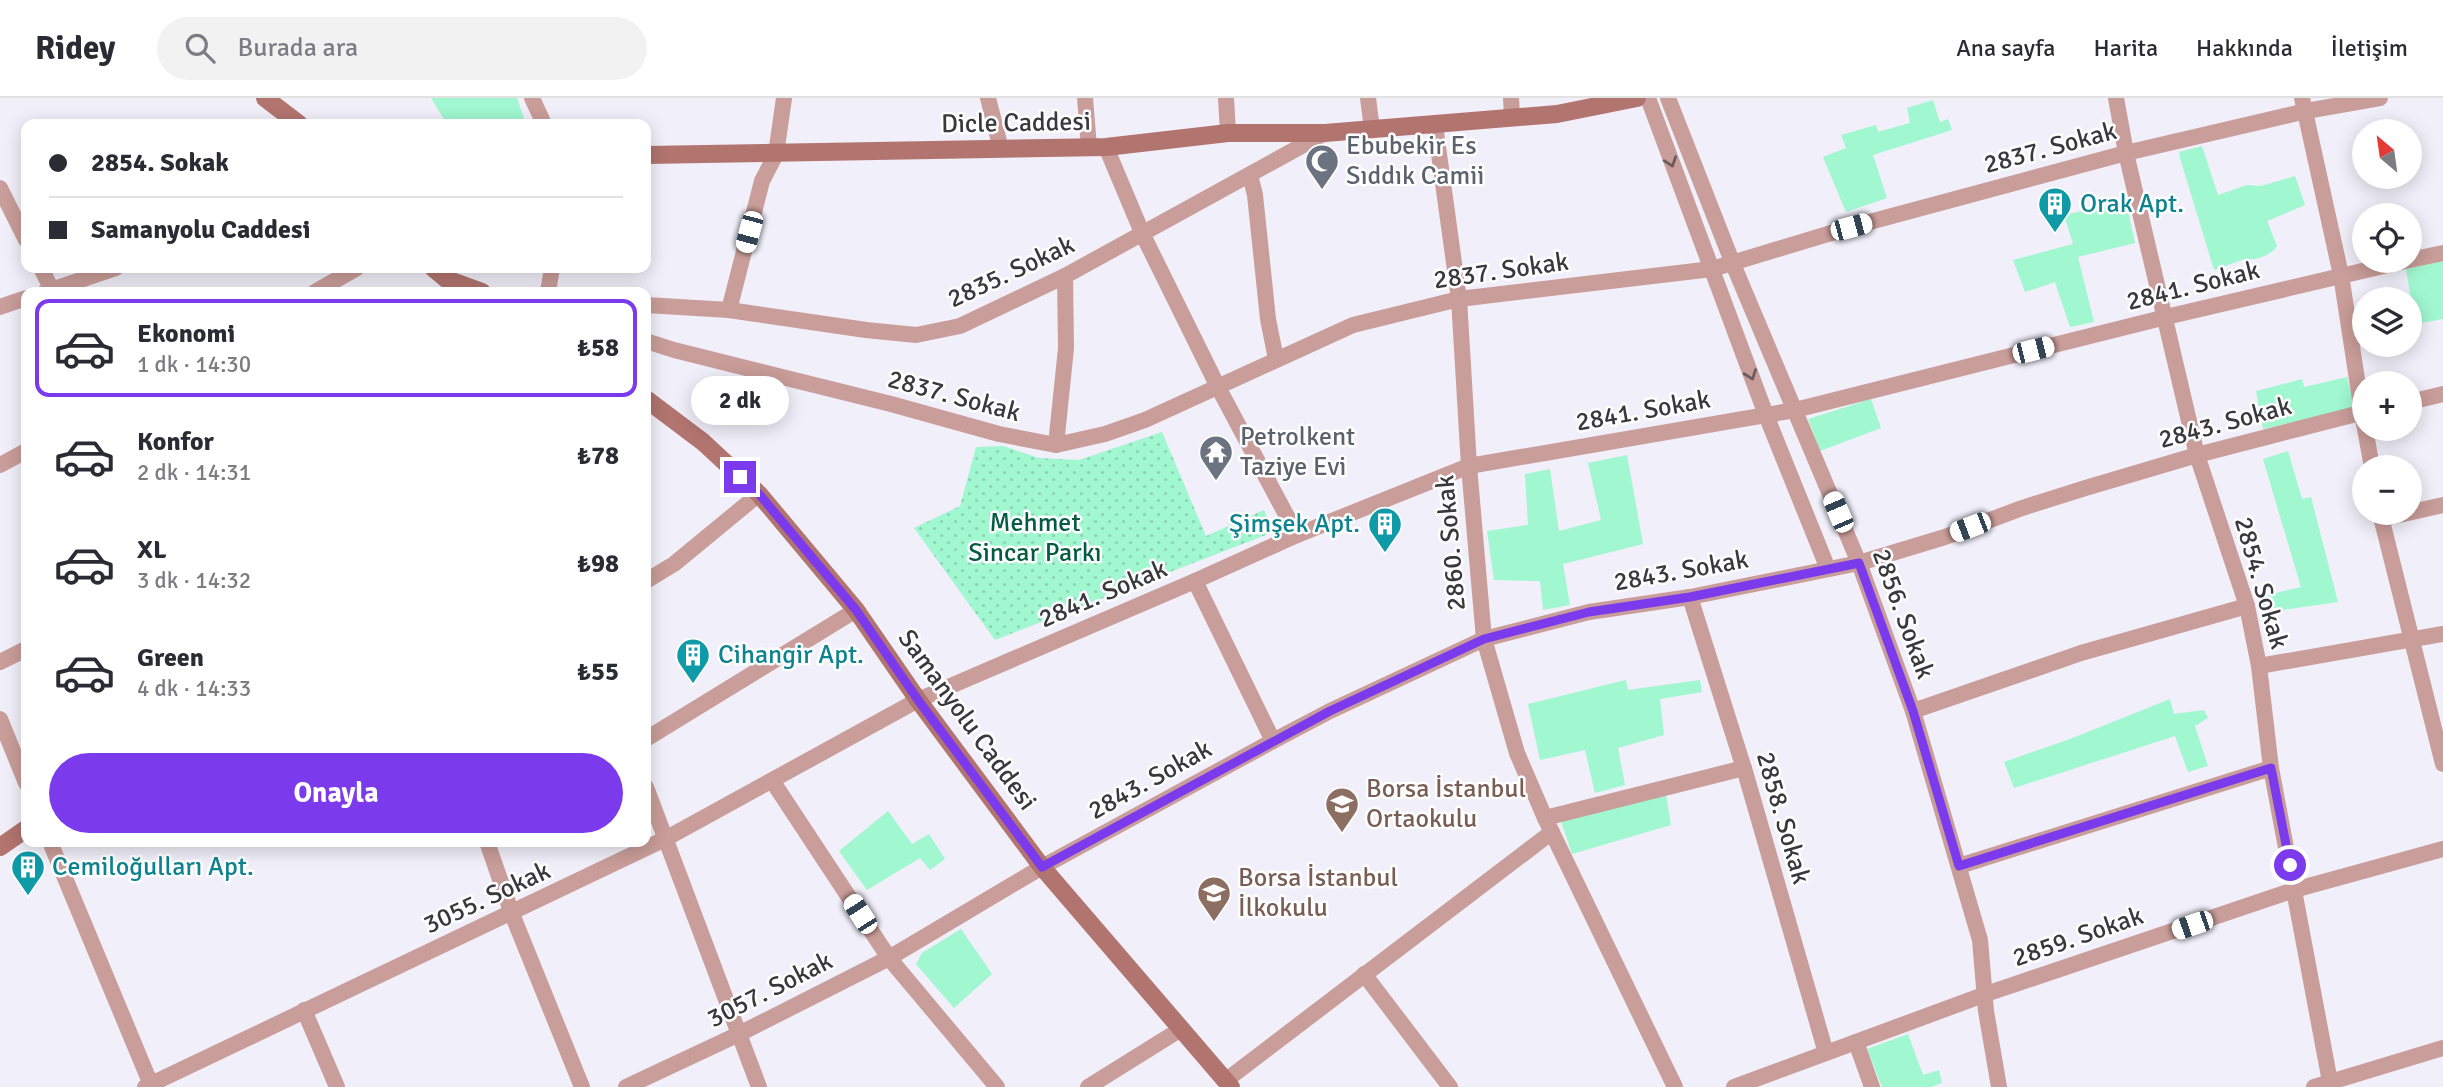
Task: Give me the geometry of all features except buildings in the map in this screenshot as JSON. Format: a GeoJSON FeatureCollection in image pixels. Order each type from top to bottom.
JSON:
{"type":"FeatureCollection","features":[{"type":"Feature","properties":{"kind":"street"},"geometry":{"type":"LineString","coordinates":[[265,98],[292,119]]}},
{"type":"Feature","properties":{"kind":"street"},"geometry":{"type":"LineString","coordinates":[[532,98],[542,119]]}},
{"type":"Feature","properties":{"kind":"street"},"geometry":{"type":"LineString","coordinates":[[729,310],[762,181],[776,154],[784,98]]}},
{"type":"Feature","properties":{"kind":"street"},"geometry":{"type":"LineString","coordinates":[[988,98],[1001,149]]}},
{"type":"Feature","properties":{"kind":"street"},"geometry":{"type":"LineString","coordinates":[[1085,98],[1097,147],[1218,387],[1297,535]]}},
{"type":"Feature","properties":{"kind":"street"},"geometry":{"type":"LineString","coordinates":[[1226,98],[1228,133]]}},
{"type":"Feature","properties":{"kind":"street"},"geometry":{"type":"LineString","coordinates":[[1368,98],[1372,128]]}},
{"type":"Feature","properties":{"kind":"street"},"geometry":{"type":"LineString","coordinates":[[1511,98],[1513,117]]}},
{"type":"Feature","properties":{"kind":"street","name":"Dicle Caddesi"},"geometry":{"type":"LineString","coordinates":[[651,155],[1097,147],[1228,133],[1325,133],[1557,114],[1637,98]]}},
{"type":"Feature","properties":{"kind":"street"},"geometry":{"type":"LineString","coordinates":[[1648,98],[1766,415],[1828,569]]}},
{"type":"Feature","properties":{"kind":"street","name":"2856. Sokak"},"geometry":{"type":"LineString","coordinates":[[1668,98],[1733,264],[1859,563],[1913,711],[1980,940],[1986,1011],[1998,1087]]}},
{"type":"Feature","properties":{"kind":"street","name":"2854. Sokak"},"geometry":{"type":"LineString","coordinates":[[2116,98],[2126,153],[2197,455],[2247,606],[2259,666],[2271,768],[2331,1085]]}},
{"type":"Feature","properties":{"kind":"street","name":"2837. Sokak"},"geometry":{"type":"LineString","coordinates":[[651,343],[1030,442],[1056,445],[1135,424],[1353,325],[1459,299],[1712,269],[1851,227],[2304,105],[2380,98]]}},
{"type":"Feature","properties":{"kind":"street"},"geometry":{"type":"LineString","coordinates":[[2304,105],[2341,275],[2356,371]]}},
{"type":"Feature","properties":{"kind":"street","name":"2860. Sokak"},"geometry":{"type":"LineString","coordinates":[[1435,125],[1459,299],[1469,466],[1484,639],[1517,753],[1675,1087]]}},
{"type":"Feature","properties":{"kind":"street","name":"2835. Sokak"},"geometry":{"type":"LineString","coordinates":[[651,306],[729,310],[916,335],[960,326],[1143,235],[1325,133]]}},
{"type":"Feature","properties":{"kind":"street"},"geometry":{"type":"LineString","coordinates":[[1250,175],[1255,195],[1267,306],[1276,359]]}},
{"type":"Feature","properties":{"kind":"street"},"geometry":{"type":"LineString","coordinates":[[0,188],[21,230]]}},
{"type":"Feature","properties":{"kind":"street","name":"2841. Sokak"},"geometry":{"type":"LineString","coordinates":[[2422,257],[2443,253]]}},
{"type":"Feature","properties":{"kind":"street","name":"2841. Sokak"},"geometry":{"type":"LineString","coordinates":[[918,700],[1297,535],[1469,466],[1795,410],[2352,272]]}},
{"type":"Feature","properties":{"kind":"street"},"geometry":{"type":"LineString","coordinates":[[61,287],[102,273]]}},
{"type":"Feature","properties":{"kind":"street"},"geometry":{"type":"LineString","coordinates":[[324,287],[348,273]]}},
{"type":"Feature","properties":{"kind":"street"},"geometry":{"type":"LineString","coordinates":[[1056,445],[1066,348],[1065,276]]}},
{"type":"Feature","properties":{"kind":"street"},"geometry":{"type":"LineString","coordinates":[[443,280],[466,287]]}},
{"type":"Feature","properties":{"kind":"street"},"geometry":{"type":"LineString","coordinates":[[0,307],[21,300]]}},
{"type":"Feature","properties":{"kind":"street"},"geometry":{"type":"LineString","coordinates":[[2422,399],[2443,394]]}},
{"type":"Feature","properties":{"kind":"street","name":"Samanyolu Caddesi"},"geometry":{"type":"LineString","coordinates":[[651,403],[703,442],[759,494],[856,610],[918,700],[1042,867],[1228,1084]]}},
{"type":"Feature","properties":{"kind":"street","name":"2843. Sokak"},"geometry":{"type":"LineString","coordinates":[[1042,867],[1330,711],[1484,639],[1589,612],[1690,597],[1859,563],[1945,537],[2022,508],[2197,455],[2352,423]]}},
{"type":"Feature","properties":{"kind":"street"},"geometry":{"type":"LineString","coordinates":[[0,466],[21,454]]}},
{"type":"Feature","properties":{"kind":"street"},"geometry":{"type":"LineString","coordinates":[[651,578],[674,564],[759,494]]}},
{"type":"Feature","properties":{"kind":"street"},"geometry":{"type":"LineString","coordinates":[[2422,509],[2443,506]]}},
{"type":"Feature","properties":{"kind":"street"},"geometry":{"type":"LineString","coordinates":[[2383,525],[2443,764]]}},
{"type":"Feature","properties":{"kind":"street"},"geometry":{"type":"LineString","coordinates":[[1195,581],[1273,741]]}},
{"type":"Feature","properties":{"kind":"street","name":"2858. Sokak"},"geometry":{"type":"LineString","coordinates":[[1690,597],[1744,768],[1826,1053]]}},
{"type":"Feature","properties":{"kind":"street"},"geometry":{"type":"LineString","coordinates":[[1913,711],[2081,653],[2247,606]]}},
{"type":"Feature","properties":{"kind":"street"},"geometry":{"type":"LineString","coordinates":[[651,736],[856,610]]}},
{"type":"Feature","properties":{"kind":"street"},"geometry":{"type":"LineString","coordinates":[[2259,666],[2443,634]]}},
{"type":"Feature","properties":{"kind":"street"},"geometry":{"type":"LineString","coordinates":[[0,662],[21,652]]}},
{"type":"Feature","properties":{"kind":"street","name":"3055. Sokak"},"geometry":{"type":"LineString","coordinates":[[651,846],[773,782],[918,700]]}},
{"type":"Feature","properties":{"kind":"street"},"geometry":{"type":"LineString","coordinates":[[0,719],[21,771]]}},
{"type":"Feature","properties":{"kind":"street"},"geometry":{"type":"LineString","coordinates":[[1228,1084],[1549,825],[1744,768]]}},
{"type":"Feature","properties":{"kind":"street"},"geometry":{"type":"LineString","coordinates":[[1959,866],[2271,768]]}},
{"type":"Feature","properties":{"kind":"street"},"geometry":{"type":"LineString","coordinates":[[773,782],[889,958],[997,1087]]}},
{"type":"Feature","properties":{"kind":"street"},"geometry":{"type":"LineString","coordinates":[[651,801],[759,1087]]}},
{"type":"Feature","properties":{"kind":"street"},"geometry":{"type":"LineString","coordinates":[[0,847],[21,832]]}},
{"type":"Feature","properties":{"kind":"street"},"geometry":{"type":"LineString","coordinates":[[52,847],[149,1086]]}},
{"type":"Feature","properties":{"kind":"street"},"geometry":{"type":"LineString","coordinates":[[488,847],[582,1087]]}},
{"type":"Feature","properties":{"kind":"street","name":"3055. Sokak"},"geometry":{"type":"LineString","coordinates":[[149,1086],[303,1010],[512,914],[649,847]]}},
{"type":"Feature","properties":{"kind":"street","name":"2859. Sokak"},"geometry":{"type":"LineString","coordinates":[[1734,1087],[1986,994],[2294,890],[2443,849]]}},
{"type":"Feature","properties":{"kind":"street","name":"3057. Sokak"},"geometry":{"type":"LineString","coordinates":[[626,1087],[739,1034],[889,958],[1042,867]]}},
{"type":"Feature","properties":{"kind":"street"},"geometry":{"type":"LineString","coordinates":[[1364,974],[1450,1087]]}},
{"type":"Feature","properties":{"kind":"street"},"geometry":{"type":"LineString","coordinates":[[303,1010],[337,1087]]}},
{"type":"Feature","properties":{"kind":"street"},"geometry":{"type":"LineString","coordinates":[[1088,1087],[1181,1029]]}},
{"type":"Feature","properties":{"kind":"street"},"geometry":{"type":"LineString","coordinates":[[1856,1042],[1872,1087]]}},
{"type":"Feature","properties":{"kind":"street"},"geometry":{"type":"LineString","coordinates":[[2314,1087],[2331,1085],[2443,1048]]}},
{"type":"Feature","properties":{"kind":"green space"},"geometry":{"type":"Polygon","coordinates":[[[431,98],[517,98],[524,119],[444,119],[431,98]]]}},
{"type":"Feature","properties":{"kind":"green space"},"geometry":{"type":"Polygon","coordinates":[[[1933,100],[1940,122],[1948,119],[1952,130],[1873,155],[1887,198],[1846,212],[1823,157],[1846,148],[1841,135],[1876,125],[1878,132],[1910,123],[1907,108],[1933,100]]]}},
{"type":"Feature","properties":{"kind":"green space"},"geometry":{"type":"Polygon","coordinates":[[[2202,146],[2218,195],[2247,185],[2261,186],[2295,176],[2305,205],[2267,221],[2277,246],[2267,255],[2245,259],[2214,270],[2179,152],[2202,146]]]}},
{"type":"Feature","properties":{"kind":"green space"},"geometry":{"type":"Polygon","coordinates":[[[2126,202],[2135,243],[2078,257],[2094,322],[2070,327],[2055,282],[2025,292],[2013,260],[2073,244],[2064,215],[2126,202]]]}},
{"type":"Feature","properties":{"kind":"green space"},"geometry":{"type":"Polygon","coordinates":[[[2443,261],[2443,319],[2422,323],[2422,287],[2409,287],[2407,273],[2422,273],[2422,266],[2443,261]]]}},
{"type":"Feature","properties":{"kind":"green space"},"geometry":{"type":"Polygon","coordinates":[[[2347,377],[2352,410],[2263,429],[2256,391],[2302,379],[2304,387],[2347,377]]]}},
{"type":"Feature","properties":{"kind":"green space"},"geometry":{"type":"Polygon","coordinates":[[[1871,399],[1881,428],[1820,451],[1808,419],[1871,399]]]}},
{"type":"Feature","properties":{"kind":"green space","name":"Mehmet Sincar Parkı"},"geometry":{"type":"Polygon","coordinates":[[[1162,432],[1206,536],[1264,510],[1273,532],[995,640],[914,528],[960,506],[976,447],[1003,446],[1039,458],[1079,460],[1162,432]]]}},
{"type":"Feature","properties":{"kind":"green space"},"geometry":{"type":"Polygon","coordinates":[[[2288,451],[2302,499],[2311,497],[2338,602],[2261,613],[2259,597],[2301,587],[2263,459],[2288,451]]]}},
{"type":"Feature","properties":{"kind":"green space"},"geometry":{"type":"Polygon","coordinates":[[[1627,455],[1643,544],[1563,564],[1570,605],[1543,610],[1540,581],[1494,580],[1487,531],[1528,525],[1525,474],[1550,469],[1559,531],[1601,520],[1588,463],[1627,455]]]}},
{"type":"Feature","properties":{"kind":"green space"},"geometry":{"type":"Polygon","coordinates":[[[1626,680],[1628,690],[1700,680],[1702,692],[1660,699],[1664,735],[1618,748],[1625,785],[1595,793],[1585,750],[1540,760],[1528,704],[1626,680]]]}},
{"type":"Feature","properties":{"kind":"green space"},"geometry":{"type":"Polygon","coordinates":[[[2170,699],[2174,714],[2204,710],[2208,718],[2195,726],[2208,766],[2188,772],[2175,736],[2014,788],[2004,762],[2170,699]]]}},
{"type":"Feature","properties":{"kind":"green space"},"geometry":{"type":"Polygon","coordinates":[[[1666,795],[1671,825],[1572,854],[1561,821],[1666,795]]]}},
{"type":"Feature","properties":{"kind":"green space"},"geometry":{"type":"Polygon","coordinates":[[[888,811],[912,844],[929,834],[945,859],[930,870],[920,858],[867,890],[839,851],[888,811]]]}},
{"type":"Feature","properties":{"kind":"green space"},"geometry":{"type":"Polygon","coordinates":[[[961,929],[992,974],[954,1008],[916,964],[922,953],[961,929]]]}},
{"type":"Feature","properties":{"kind":"green space"},"geometry":{"type":"Polygon","coordinates":[[[1908,1034],[1923,1075],[1939,1070],[1942,1083],[1931,1087],[1882,1087],[1867,1049],[1908,1034]]]}},
{"type":"Feature","properties":{"kind":"place","name":"Ebubekir Es Sıddık Camii"},"geometry":{"type":"Point","coordinates":[1322,191]}},
{"type":"Feature","properties":{"kind":"place","name":"Orak Apt."},"geometry":{"type":"Point","coordinates":[2055,234]}},
{"type":"Feature","properties":{"kind":"place","name":"Petrolkent Taziye Evi"},"geometry":{"type":"Point","coordinates":[1216,482]}},
{"type":"Feature","properties":{"kind":"place","name":"Şimşek Apt."},"geometry":{"type":"Point","coordinates":[1385,554]}},
{"type":"Feature","properties":{"kind":"place","name":"Cihangir Apt."},"geometry":{"type":"Point","coordinates":[693,685]}},
{"type":"Feature","properties":{"kind":"place","name":"Borsa İstanbul Ortaokulu"},"geometry":{"type":"Point","coordinates":[1342,834]}},
{"type":"Feature","properties":{"kind":"place","name":"Cemiloğulları Apt."},"geometry":{"type":"Point","coordinates":[28,897]}},
{"type":"Feature","properties":{"kind":"place","name":"Borsa İstanbul İlkokulu"},"geometry":{"type":"Point","coordinates":[1214,923]}},
{"type":"Feature","properties":{"kind":"route"},"geometry":{"type":"LineString","coordinates":[[740,477],[759,494],[856,610],[918,700],[1042,867],[1330,711],[1484,639],[1589,612],[1690,597],[1859,563],[1913,711],[1959,866],[2271,768],[2290,865]]}}]}
